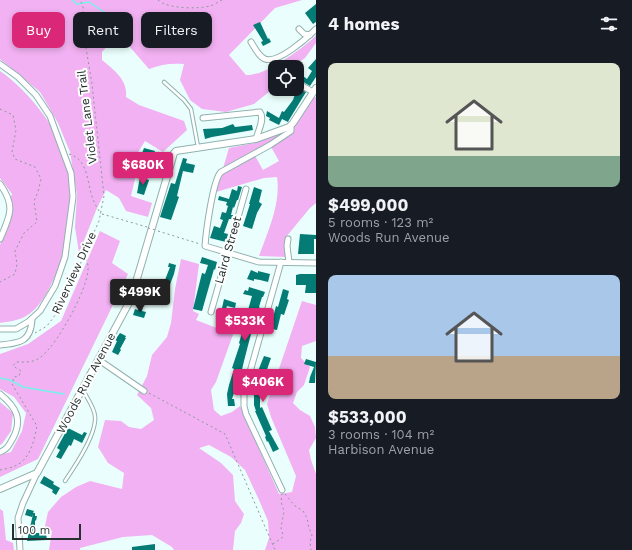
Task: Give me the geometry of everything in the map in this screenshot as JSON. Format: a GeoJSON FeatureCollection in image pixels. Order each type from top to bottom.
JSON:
{"type":"FeatureCollection","features":[{"type":"Feature","properties":{"kind":"street"},"geometry":{"type":"LineString","coordinates":[[251,42],[261,56],[266,59],[273,60],[277,59],[310,35],[316,28]]}},
{"type":"Feature","properties":{"kind":"street"},"geometry":{"type":"LineString","coordinates":[[299,29],[304,34],[310,35]]}},
{"type":"Feature","properties":{"kind":"street"},"geometry":{"type":"LineString","coordinates":[[0,64],[18,77],[36,95],[50,116],[71,173],[73,196],[64,257],[55,286],[40,311],[32,319],[16,329]]}},
{"type":"Feature","properties":{"kind":"street"},"geometry":{"type":"LineString","coordinates":[[304,86],[315,90],[291,126],[291,131],[218,174],[213,192],[205,246],[257,261],[316,263]]}},
{"type":"Feature","properties":{"kind":"street"},"geometry":{"type":"LineString","coordinates":[[203,118],[260,112],[262,119],[256,139]]}},
{"type":"Feature","properties":{"kind":"street","name":"Woods Run Avenue"},"geometry":{"type":"LineString","coordinates":[[37,473],[133,296],[174,153],[176,151],[256,139],[291,126]]}},
{"type":"Feature","properties":{"kind":"street"},"geometry":{"type":"LineString","coordinates":[[0,184],[9,197],[10,207],[8,220],[0,239]]}},
{"type":"Feature","properties":{"kind":"street","name":"Laird Street"},"geometry":{"type":"LineString","coordinates":[[211,312],[246,189]]}},
{"type":"Feature","properties":{"kind":"street"},"geometry":{"type":"LineString","coordinates":[[288,239],[287,246],[289,262]]}},
{"type":"Feature","properties":{"kind":"street"},"geometry":{"type":"LineString","coordinates":[[281,262],[244,393],[243,402],[246,414],[282,490]]}},
{"type":"Feature","properties":{"kind":"street"},"geometry":{"type":"LineString","coordinates":[[0,345],[21,342],[31,330],[32,319]]}},
{"type":"Feature","properties":{"kind":"street"},"geometry":{"type":"LineString","coordinates":[[0,329],[16,329],[27,335]]}},
{"type":"Feature","properties":{"kind":"street"},"geometry":{"type":"LineString","coordinates":[[99,360],[144,391]]}},
{"type":"Feature","properties":{"kind":"street"},"geometry":{"type":"LineString","coordinates":[[0,394],[12,406],[18,421],[14,436],[8,447],[0,452]]}},
{"type":"Feature","properties":{"kind":"street"},"geometry":{"type":"LineString","coordinates":[[0,489],[37,473]]}},
{"type":"Feature","properties":{"kind":"street"},"geometry":{"type":"LineString","coordinates":[[20,550],[18,518],[23,502],[37,473]]}},
{"type":"Feature","properties":{"kind":"lane"},"geometry":{"type":"LineString","coordinates":[[164,82],[191,108],[198,148]]}},
{"type":"Feature","properties":{"kind":"lane"},"geometry":{"type":"LineString","coordinates":[[65,481],[77,462],[94,425],[95,415],[82,390]]}},
{"type":"Feature","properties":{"kind":"path","name":"Violet Lane Trail"},"geometry":{"type":"LineString","coordinates":[[79,0],[82,3],[84,14],[76,31],[86,48],[92,84],[104,196],[101,214]]}},
{"type":"Feature","properties":{"kind":"path"},"geometry":{"type":"LineString","coordinates":[[158,0],[161,3],[178,7],[194,8],[211,6],[222,0]]}},
{"type":"Feature","properties":{"kind":"path"},"geometry":{"type":"LineString","coordinates":[[0,109],[13,115],[16,130],[12,152],[15,159],[35,167],[41,179],[34,201],[37,222],[24,234],[15,251],[17,264],[15,274],[0,282]]}},
{"type":"Feature","properties":{"kind":"path"},"geometry":{"type":"LineString","coordinates":[[64,154],[73,156],[84,166],[89,177],[91,194],[101,214],[205,246]]}},
{"type":"Feature","properties":{"kind":"path","name":"Riverview Drive"},"geometry":{"type":"LineString","coordinates":[[27,335],[38,332],[47,326],[62,306],[101,214]]}},
{"type":"Feature","properties":{"kind":"path"},"geometry":{"type":"LineString","coordinates":[[0,470],[16,466],[24,460],[32,447],[37,426],[12,384],[14,377],[19,376],[21,371],[13,366],[16,362],[32,362],[42,357],[54,343],[71,315],[86,280],[89,269],[84,255]]}},
{"type":"Feature","properties":{"kind":"path"},"geometry":{"type":"LineString","coordinates":[[144,391],[225,434],[275,550]]}},
{"type":"Feature","properties":{"kind":"path"},"geometry":{"type":"LineString","coordinates":[[273,544],[282,538],[283,535],[281,528],[284,512],[281,502],[282,490]]}},
{"type":"Feature","properties":{"kind":"path"},"geometry":{"type":"LineString","coordinates":[[282,490],[295,506],[304,511],[312,535],[310,542],[311,550]]}},
{"type":"Feature","properties":{"kind":"shaded area"},"geometry":{"type":"Polygon","coordinates":[[[0,0],[302,0],[275,8],[229,55],[246,75],[259,73],[268,69],[268,93],[254,104],[226,112],[202,109],[190,100],[180,80],[184,64],[166,64],[149,69],[131,48],[133,48],[133,12],[73,12],[73,48],[106,48],[102,52],[102,60],[122,80],[125,85],[126,97],[139,105],[184,121],[187,130],[163,152],[145,141],[137,154],[135,179],[131,196],[152,203],[148,217],[126,211],[119,198],[106,190],[79,253],[75,227],[77,195],[70,152],[58,123],[40,92],[0,59],[0,0]]]}},
{"type":"Feature","properties":{"kind":"shaded area"},"geometry":{"type":"Polygon","coordinates":[[[316,35],[316,43],[302,60],[283,60],[312,40],[316,35]]]}},
{"type":"Feature","properties":{"kind":"shaded area"},"geometry":{"type":"Polygon","coordinates":[[[0,71],[22,89],[42,113],[60,140],[70,167],[71,193],[61,260],[45,297],[33,311],[26,316],[13,321],[0,323],[0,245],[8,226],[9,203],[12,194],[0,178],[0,71]]]}},
{"type":"Feature","properties":{"kind":"shaded area"},"geometry":{"type":"Polygon","coordinates":[[[316,97],[316,203],[286,237],[286,257],[259,256],[273,217],[278,187],[277,177],[264,178],[216,192],[229,148],[255,143],[294,127],[313,98],[316,97]],[[270,145],[254,154],[263,170],[279,161],[270,145]]]}},
{"type":"Feature","properties":{"kind":"shaded area"},"geometry":{"type":"Polygon","coordinates":[[[100,231],[120,241],[112,263],[128,274],[38,459],[0,477],[0,455],[11,452],[22,431],[26,413],[14,397],[0,389],[0,354],[28,344],[61,321],[100,231]]]}},
{"type":"Feature","properties":{"kind":"shaded area"},"geometry":{"type":"Polygon","coordinates":[[[181,259],[199,264],[193,311],[199,314],[196,320],[222,330],[235,329],[216,382],[211,390],[214,410],[221,416],[232,412],[240,406],[279,494],[292,492],[296,476],[267,404],[302,301],[316,305],[316,341],[302,346],[301,358],[310,367],[304,385],[297,392],[293,403],[300,410],[310,416],[315,427],[316,438],[309,450],[316,474],[316,550],[265,550],[269,538],[268,521],[245,470],[231,457],[209,445],[199,448],[221,463],[233,475],[235,501],[244,514],[241,523],[235,531],[233,550],[174,550],[172,547],[152,535],[123,537],[80,548],[80,550],[49,550],[52,531],[45,526],[48,512],[61,497],[76,487],[90,481],[122,489],[124,473],[108,463],[98,447],[105,420],[121,421],[129,427],[141,429],[154,420],[151,408],[137,395],[147,376],[152,355],[167,337],[171,323],[175,289],[181,259]]]}},
{"type":"Feature","properties":{"kind":"shaded area"},"geometry":{"type":"Polygon","coordinates":[[[0,402],[13,413],[11,431],[0,445],[0,402]]]}},
{"type":"Feature","properties":{"kind":"shaded area"},"geometry":{"type":"Polygon","coordinates":[[[0,509],[3,511],[6,540],[13,543],[14,550],[0,550],[0,509]]]}},
{"type":"Feature","properties":{"kind":"building"},"geometry":{"type":"Polygon","coordinates":[[[316,4],[316,22],[313,24],[305,13],[316,4]]]}},
{"type":"Feature","properties":{"kind":"building"},"geometry":{"type":"Polygon","coordinates":[[[260,22],[271,42],[263,46],[261,42],[263,41],[253,25],[260,22]]]}},
{"type":"Feature","properties":{"kind":"building"},"geometry":{"type":"Polygon","coordinates":[[[316,59],[316,77],[310,86],[304,82],[304,77],[307,79],[312,71],[308,68],[316,59]]]}},
{"type":"Feature","properties":{"kind":"building"},"geometry":{"type":"Polygon","coordinates":[[[294,96],[304,96],[288,122],[282,119],[279,125],[269,120],[270,118],[266,116],[267,111],[279,118],[282,111],[284,112],[294,96]]]}},
{"type":"Feature","properties":{"kind":"building"},"geometry":{"type":"Polygon","coordinates":[[[233,124],[235,127],[252,125],[253,130],[205,139],[203,129],[222,128],[233,124]]]}},
{"type":"Feature","properties":{"kind":"building"},"geometry":{"type":"Polygon","coordinates":[[[144,148],[155,151],[152,160],[141,156],[144,148]]]}},
{"type":"Feature","properties":{"kind":"building"},"geometry":{"type":"Polygon","coordinates":[[[183,158],[187,159],[186,163],[195,165],[193,173],[183,171],[177,196],[179,197],[171,220],[160,217],[171,183],[175,184],[183,158]]]}},
{"type":"Feature","properties":{"kind":"building"},"geometry":{"type":"Polygon","coordinates":[[[140,177],[149,180],[144,195],[137,193],[140,177]]]}},
{"type":"Feature","properties":{"kind":"building"},"geometry":{"type":"Polygon","coordinates":[[[238,186],[242,187],[238,200],[234,208],[233,207],[231,215],[233,215],[232,219],[229,219],[224,233],[228,234],[226,242],[210,238],[214,226],[220,228],[223,220],[220,219],[222,212],[226,213],[228,206],[226,205],[227,202],[218,200],[219,196],[229,199],[232,189],[237,191],[238,186]]]}},
{"type":"Feature","properties":{"kind":"building"},"geometry":{"type":"Polygon","coordinates":[[[254,187],[262,190],[259,202],[262,204],[257,213],[252,229],[243,226],[254,187]]]}},
{"type":"Feature","properties":{"kind":"building"},"geometry":{"type":"Polygon","coordinates":[[[300,234],[316,235],[316,239],[314,239],[314,254],[298,254],[300,234]]]}},
{"type":"Feature","properties":{"kind":"building"},"geometry":{"type":"Polygon","coordinates":[[[202,257],[217,262],[202,311],[193,309],[202,273],[205,274],[208,265],[200,263],[202,257]]]}},
{"type":"Feature","properties":{"kind":"building"},"geometry":{"type":"Polygon","coordinates":[[[169,263],[176,265],[174,274],[165,298],[161,297],[158,305],[155,304],[163,279],[165,280],[170,267],[168,267],[169,263]]]}},
{"type":"Feature","properties":{"kind":"building"},"geometry":{"type":"Polygon","coordinates":[[[251,270],[258,273],[258,271],[270,274],[268,282],[247,279],[251,270]]]}},
{"type":"Feature","properties":{"kind":"building"},"geometry":{"type":"Polygon","coordinates":[[[316,274],[316,293],[305,293],[306,285],[296,285],[296,275],[316,274]]]}},
{"type":"Feature","properties":{"kind":"building"},"geometry":{"type":"Polygon","coordinates":[[[249,287],[265,292],[262,297],[260,308],[252,330],[238,387],[236,387],[232,399],[234,399],[235,406],[228,406],[227,394],[234,369],[232,368],[245,322],[250,311],[248,310],[252,296],[243,294],[245,290],[248,291],[249,287]]]}},
{"type":"Feature","properties":{"kind":"building"},"geometry":{"type":"Polygon","coordinates":[[[283,289],[289,291],[287,299],[289,300],[284,315],[281,314],[277,330],[272,329],[273,327],[271,326],[276,306],[278,307],[283,289]]]}},
{"type":"Feature","properties":{"kind":"building"},"geometry":{"type":"Polygon","coordinates":[[[224,299],[236,303],[235,308],[227,306],[223,318],[220,317],[224,299]]]}},
{"type":"Feature","properties":{"kind":"building"},"geometry":{"type":"Polygon","coordinates":[[[139,306],[143,307],[142,311],[146,312],[144,318],[133,315],[135,309],[138,310],[139,306]]]}},
{"type":"Feature","properties":{"kind":"building"},"geometry":{"type":"Polygon","coordinates":[[[120,333],[126,336],[126,338],[118,355],[112,352],[117,341],[115,340],[120,333]]]}},
{"type":"Feature","properties":{"kind":"building"},"geometry":{"type":"Polygon","coordinates":[[[264,356],[271,358],[261,387],[269,389],[269,392],[262,391],[260,408],[262,407],[272,430],[269,431],[279,449],[273,452],[268,441],[267,442],[266,436],[255,411],[254,394],[252,393],[258,377],[256,376],[264,356]]]}},
{"type":"Feature","properties":{"kind":"building"},"geometry":{"type":"Polygon","coordinates":[[[306,359],[316,362],[315,383],[309,383],[314,367],[304,364],[306,359]]]}},
{"type":"Feature","properties":{"kind":"building"},"geometry":{"type":"Polygon","coordinates":[[[68,428],[82,435],[84,432],[87,433],[82,443],[74,439],[71,446],[69,445],[61,459],[56,457],[60,450],[57,448],[68,428]]]}},
{"type":"Feature","properties":{"kind":"building"},"geometry":{"type":"Polygon","coordinates":[[[44,476],[60,488],[56,495],[52,492],[53,490],[40,483],[44,476]]]}},
{"type":"Feature","properties":{"kind":"building"},"geometry":{"type":"Polygon","coordinates":[[[27,509],[34,511],[33,513],[37,516],[36,521],[35,520],[35,533],[46,533],[47,540],[27,541],[33,514],[32,517],[25,515],[27,509]]]}},
{"type":"Feature","properties":{"kind":"building"},"geometry":{"type":"Polygon","coordinates":[[[155,544],[155,550],[132,550],[132,547],[155,544]]]}},
{"type":"Feature","properties":{"kind":"waterway"},"geometry":{"type":"LineString","coordinates":[[72,0],[77,4],[89,2],[104,12]]}},
{"type":"Feature","properties":{"kind":"waterway"},"geometry":{"type":"LineString","coordinates":[[0,378],[10,380],[23,387],[64,394]]}}]}
